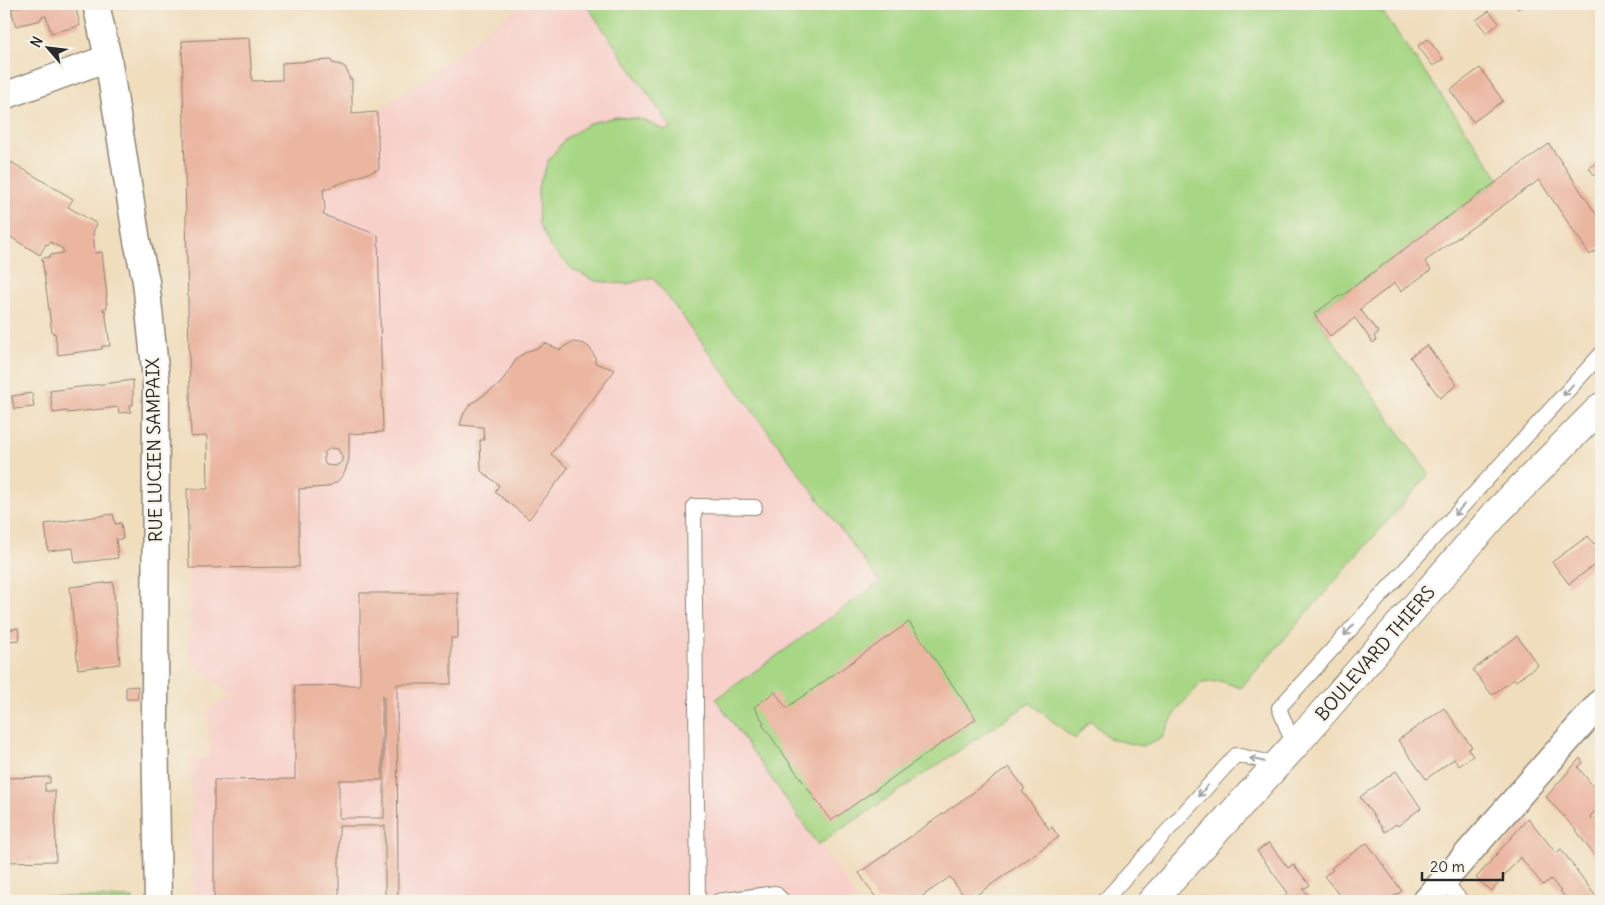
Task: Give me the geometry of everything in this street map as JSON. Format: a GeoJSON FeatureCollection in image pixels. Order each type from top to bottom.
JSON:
{"type":"FeatureCollection","features":[{"type":"Feature","properties":{"kind":"main road","name":"BOULEVARD THIERS"},"geometry":{"type":"LineString","coordinates":[[1152,901],[1285,755],[1482,528],[1601,407]]}},
{"type":"Feature","properties":{"kind":"street","name":"RUE LUCIEN SAMPAIX"},"geometry":{"type":"LineString","coordinates":[[96,4],[108,58],[137,241],[146,281],[156,379],[155,723],[158,901]]}},
{"type":"Feature","properties":{"kind":"street"},"geometry":{"type":"LineString","coordinates":[[4,96],[108,58]]}},
{"type":"Feature","properties":{"kind":"street"},"geometry":{"type":"LineString","coordinates":[[1426,901],[1601,702]]}},
{"type":"Feature","properties":{"kind":"lane"},"geometry":{"type":"LineString","coordinates":[[1104,901],[1236,755],[1285,755],[1279,708],[1601,354]]}},
{"type":"Feature","properties":{"kind":"lane"},"geometry":{"type":"LineString","coordinates":[[698,901],[694,506],[755,507]]}},
{"type":"Feature","properties":{"kind":"lane"},"geometry":{"type":"LineString","coordinates":[[1444,880],[1461,901]]}},
{"type":"Feature","properties":{"kind":"lane"},"geometry":{"type":"LineString","coordinates":[[718,901],[776,893],[783,901]]}},
{"type":"Feature","properties":{"kind":"shaded area"},"geometry":{"type":"Polygon","coordinates":[[[521,4],[586,4],[672,129],[664,130],[641,119],[539,224],[550,246],[572,269],[627,284],[653,277],[880,582],[716,699],[859,901],[192,901],[190,758],[209,758],[208,710],[232,695],[191,663],[187,489],[208,489],[207,436],[191,437],[182,41],[249,38],[252,81],[282,80],[282,63],[331,60],[332,63],[345,67],[349,79],[352,79],[352,114],[377,112],[521,4]],[[574,342],[561,350],[544,343],[541,347],[518,357],[500,384],[471,404],[460,425],[483,427],[484,440],[480,440],[499,485],[495,492],[529,519],[568,468],[551,454],[615,370],[595,363],[594,354],[584,344],[574,342]]]}},
{"type":"Feature","properties":{"kind":"green space"},"geometry":{"type":"Polygon","coordinates":[[[586,4],[1377,4],[1500,179],[1340,297],[1314,314],[1429,474],[1241,688],[1220,681],[1201,683],[1177,710],[1162,738],[1142,746],[1110,739],[1090,720],[1075,739],[1030,703],[818,845],[716,699],[880,582],[653,277],[627,284],[595,281],[572,269],[550,247],[539,224],[538,188],[549,159],[566,138],[590,123],[616,117],[641,119],[664,130],[672,129],[586,4]]]}},
{"type":"Feature","properties":{"kind":"green space"},"geometry":{"type":"Polygon","coordinates":[[[4,895],[133,898],[133,901],[4,901],[4,895]]]}},
{"type":"Feature","properties":{"kind":"building"},"geometry":{"type":"Polygon","coordinates":[[[29,4],[75,4],[80,26],[51,33],[46,16],[41,17],[41,20],[16,26],[11,9],[29,4]]]}},
{"type":"Feature","properties":{"kind":"building"},"geometry":{"type":"Polygon","coordinates":[[[1514,4],[1525,4],[1518,9],[1514,4]]]}},
{"type":"Feature","properties":{"kind":"building"},"geometry":{"type":"Polygon","coordinates":[[[1489,11],[1499,23],[1487,33],[1476,20],[1489,11]]]}},
{"type":"Feature","properties":{"kind":"building"},"geometry":{"type":"Polygon","coordinates":[[[249,38],[252,81],[282,80],[282,63],[331,60],[332,63],[345,67],[349,79],[352,79],[352,114],[377,112],[379,169],[323,190],[325,210],[323,215],[378,235],[383,432],[349,434],[349,459],[345,472],[337,482],[327,487],[299,489],[299,567],[189,568],[187,489],[208,489],[207,436],[191,437],[182,41],[249,38]],[[330,448],[324,453],[326,465],[335,466],[342,461],[342,456],[338,449],[330,448]]]}},
{"type":"Feature","properties":{"kind":"building"},"geometry":{"type":"Polygon","coordinates":[[[1428,39],[1443,59],[1433,66],[1418,46],[1428,39]]]}},
{"type":"Feature","properties":{"kind":"building"},"geometry":{"type":"Polygon","coordinates":[[[1480,68],[1503,101],[1473,122],[1450,90],[1480,68]]]}},
{"type":"Feature","properties":{"kind":"building"},"geometry":{"type":"Polygon","coordinates":[[[1549,144],[1601,221],[1601,246],[1590,255],[1539,180],[1425,261],[1431,270],[1401,291],[1395,283],[1360,309],[1379,333],[1374,336],[1376,340],[1373,343],[1355,318],[1330,336],[1314,314],[1549,144]]]}},
{"type":"Feature","properties":{"kind":"building"},"geometry":{"type":"Polygon","coordinates":[[[1601,159],[1601,178],[1598,180],[1589,168],[1601,159]]]}},
{"type":"Feature","properties":{"kind":"building"},"geometry":{"type":"Polygon","coordinates":[[[11,162],[73,199],[68,207],[97,224],[93,232],[95,253],[102,252],[107,297],[107,308],[103,308],[103,311],[105,310],[110,346],[102,346],[102,349],[58,355],[55,333],[52,333],[42,258],[63,253],[63,249],[50,242],[48,245],[46,244],[40,255],[4,233],[4,168],[7,170],[11,162]]]}},
{"type":"Feature","properties":{"kind":"building"},"geometry":{"type":"Polygon","coordinates":[[[574,342],[584,344],[590,348],[595,357],[595,363],[615,370],[551,454],[568,468],[529,519],[495,492],[499,485],[481,471],[480,440],[484,440],[483,427],[460,425],[464,413],[471,404],[500,384],[518,357],[528,351],[541,347],[544,343],[561,350],[574,342]]]}},
{"type":"Feature","properties":{"kind":"building"},"geometry":{"type":"Polygon","coordinates":[[[1427,345],[1457,385],[1440,398],[1410,357],[1427,345]]]}},
{"type":"Feature","properties":{"kind":"building"},"geometry":{"type":"Polygon","coordinates":[[[133,380],[133,405],[130,405],[131,412],[119,413],[118,407],[53,413],[50,391],[133,380]]]}},
{"type":"Feature","properties":{"kind":"building"},"geometry":{"type":"Polygon","coordinates":[[[32,393],[34,407],[14,409],[12,396],[32,393]]]}},
{"type":"Feature","properties":{"kind":"building"},"geometry":{"type":"Polygon","coordinates":[[[113,514],[115,524],[121,523],[123,539],[116,539],[118,558],[75,563],[73,548],[48,551],[45,524],[113,514]]]}},
{"type":"Feature","properties":{"kind":"building"},"geometry":{"type":"Polygon","coordinates":[[[1588,536],[1594,544],[1601,539],[1601,571],[1596,564],[1569,584],[1552,562],[1588,536]]]}},
{"type":"Feature","properties":{"kind":"building"},"geometry":{"type":"Polygon","coordinates":[[[113,582],[120,664],[78,669],[70,587],[113,582]]]}},
{"type":"Feature","properties":{"kind":"building"},"geometry":{"type":"Polygon","coordinates":[[[360,593],[458,593],[458,638],[451,638],[451,684],[397,684],[398,901],[385,901],[385,826],[339,826],[339,901],[214,901],[214,780],[295,779],[295,686],[360,685],[360,593]],[[382,696],[382,780],[339,780],[339,818],[384,818],[384,696],[382,696]]]}},
{"type":"Feature","properties":{"kind":"building"},"geometry":{"type":"Polygon","coordinates":[[[909,622],[976,719],[831,821],[762,724],[764,723],[754,707],[775,692],[786,708],[909,622]]]}},
{"type":"Feature","properties":{"kind":"building"},"geometry":{"type":"Polygon","coordinates":[[[18,628],[20,640],[8,641],[8,630],[18,628]]]}},
{"type":"Feature","properties":{"kind":"building"},"geometry":{"type":"Polygon","coordinates":[[[1517,636],[1538,665],[1492,695],[1473,670],[1517,636]]]}},
{"type":"Feature","properties":{"kind":"building"},"geometry":{"type":"Polygon","coordinates":[[[138,686],[138,699],[126,699],[126,687],[138,686]]]}},
{"type":"Feature","properties":{"kind":"building"},"geometry":{"type":"Polygon","coordinates":[[[1444,708],[1472,747],[1468,749],[1473,756],[1459,766],[1454,759],[1426,779],[1398,740],[1444,708]]]}},
{"type":"Feature","properties":{"kind":"building"},"geometry":{"type":"Polygon","coordinates":[[[1580,758],[1583,763],[1578,767],[1601,797],[1601,801],[1597,804],[1600,808],[1590,816],[1593,820],[1601,814],[1601,865],[1576,830],[1546,797],[1580,758]]]}},
{"type":"Feature","properties":{"kind":"building"},"geometry":{"type":"Polygon","coordinates":[[[1009,767],[1025,789],[1022,791],[1049,829],[1052,827],[1059,837],[968,901],[950,877],[915,901],[885,901],[883,899],[878,901],[859,873],[1009,767]]]}},
{"type":"Feature","properties":{"kind":"building"},"geometry":{"type":"Polygon","coordinates":[[[1396,771],[1421,808],[1398,826],[1396,824],[1385,832],[1360,797],[1396,771]]]}},
{"type":"Feature","properties":{"kind":"building"},"geometry":{"type":"Polygon","coordinates":[[[50,777],[50,783],[45,783],[45,791],[55,791],[56,861],[4,862],[4,778],[50,777]]]}},
{"type":"Feature","properties":{"kind":"building"},"geometry":{"type":"Polygon","coordinates":[[[1528,818],[1556,853],[1561,849],[1599,901],[1568,901],[1551,879],[1543,885],[1520,857],[1492,891],[1476,878],[1528,818]]]}},
{"type":"Feature","properties":{"kind":"building"},"geometry":{"type":"Polygon","coordinates":[[[1269,843],[1288,868],[1293,864],[1310,885],[1303,889],[1313,901],[1278,901],[1288,893],[1257,851],[1269,843]]]}},
{"type":"Feature","properties":{"kind":"building"},"geometry":{"type":"Polygon","coordinates":[[[1367,843],[1402,891],[1387,901],[1344,901],[1324,876],[1333,870],[1331,868],[1367,843]]]}}]}
